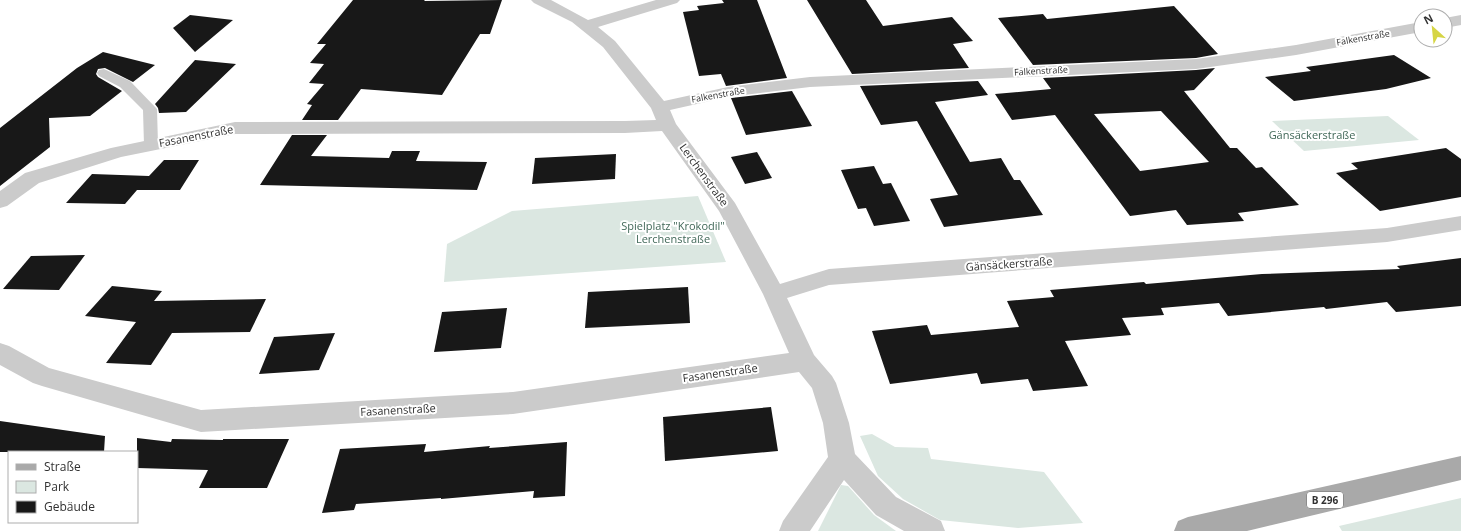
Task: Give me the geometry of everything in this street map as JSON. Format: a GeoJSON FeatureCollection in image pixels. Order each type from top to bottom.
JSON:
{"type":"FeatureCollection","features":[{"type":"Feature","properties":{"kind":"main road","name":"B 296"},"geometry":{"type":"LineString","coordinates":[[1188,531],[1461,468]]}},
{"type":"Feature","properties":{"kind":"street","name":"Lerchenstraße"},"geometry":{"type":"LineString","coordinates":[[539,0],[578,19],[609,44],[660,106],[667,125],[728,208],[774,294],[805,361],[823,383],[836,423],[842,458]]}},
{"type":"Feature","properties":{"kind":"street"},"geometry":{"type":"LineString","coordinates":[[587,25],[672,0]]}},
{"type":"Feature","properties":{"kind":"street","name":"Falkenstraße"},"geometry":{"type":"LineString","coordinates":[[660,106],[728,92],[810,82],[1196,64],[1296,50],[1413,28]]}},
{"type":"Feature","properties":{"kind":"street","name":"Fasanenstraße"},"geometry":{"type":"LineString","coordinates":[[0,201],[32,178],[118,152],[234,128],[625,127],[667,125]]}},
{"type":"Feature","properties":{"kind":"street","name":"Gänsäckerstraße"},"geometry":{"type":"LineString","coordinates":[[774,294],[829,277],[1387,235],[1461,223]]}},
{"type":"Feature","properties":{"kind":"street","name":"Fasanenstraße"},"geometry":{"type":"LineString","coordinates":[[0,353],[42,376],[201,421],[513,403],[805,361]]}},
{"type":"Feature","properties":{"kind":"street"},"geometry":{"type":"LineString","coordinates":[[793,531],[842,458],[886,506],[931,531]]}},
{"type":"Feature","properties":{"kind":"lane"},"geometry":{"type":"LineString","coordinates":[[104,73],[125,84],[150,109],[151,145]]}},
{"type":"Feature","properties":{"kind":"green space","name":"Gänsäckerstraße"},"geometry":{"type":"Polygon","coordinates":[[[1388,116],[1419,140],[1304,151],[1272,121],[1388,116]]]}},
{"type":"Feature","properties":{"kind":"green space","name":"Spielplatz \"Krokodil\" Lerchenstraße"},"geometry":{"type":"Polygon","coordinates":[[[698,196],[726,262],[444,282],[447,244],[512,211],[698,196]]]}},
{"type":"Feature","properties":{"kind":"green space"},"geometry":{"type":"Polygon","coordinates":[[[872,434],[895,447],[928,448],[931,459],[1044,472],[1083,523],[1018,528],[940,520],[903,499],[878,476],[860,436],[872,434]]]}},
{"type":"Feature","properties":{"kind":"green space"},"geometry":{"type":"Polygon","coordinates":[[[841,485],[848,486],[874,515],[896,531],[818,531],[841,485]]]}},
{"type":"Feature","properties":{"kind":"green space"},"geometry":{"type":"Polygon","coordinates":[[[1461,498],[1461,531],[1342,531],[1339,526],[1461,498]]]}},
{"type":"Feature","properties":{"kind":"building"},"geometry":{"type":"Polygon","coordinates":[[[353,0],[502,0],[490,34],[480,34],[442,95],[361,89],[338,120],[302,120],[312,105],[307,104],[324,84],[309,83],[324,64],[310,63],[326,44],[317,44],[353,0]]]}},
{"type":"Feature","properties":{"kind":"building"},"geometry":{"type":"Polygon","coordinates":[[[722,0],[757,0],[787,78],[726,86],[721,74],[699,76],[683,12],[699,10],[697,6],[724,3],[722,0]]]}},
{"type":"Feature","properties":{"kind":"building"},"geometry":{"type":"Polygon","coordinates":[[[807,0],[866,0],[883,26],[952,17],[973,41],[953,44],[969,68],[852,74],[807,0]]]}},
{"type":"Feature","properties":{"kind":"building"},"geometry":{"type":"Polygon","coordinates":[[[1174,6],[1218,54],[1196,58],[1033,65],[998,18],[1043,14],[1047,19],[1174,6]]]}},
{"type":"Feature","properties":{"kind":"building"},"geometry":{"type":"Polygon","coordinates":[[[190,15],[233,20],[195,52],[173,28],[190,15]]]}},
{"type":"Feature","properties":{"kind":"building"},"geometry":{"type":"Polygon","coordinates":[[[103,52],[155,65],[133,82],[105,68],[98,69],[96,74],[98,77],[122,91],[90,116],[49,118],[50,147],[0,186],[0,128],[77,68],[103,52]]]}},
{"type":"Feature","properties":{"kind":"building"},"geometry":{"type":"Polygon","coordinates":[[[1394,55],[1431,78],[1386,89],[1294,101],[1265,77],[1311,71],[1306,67],[1394,55]]]}},
{"type":"Feature","properties":{"kind":"building"},"geometry":{"type":"Polygon","coordinates":[[[195,60],[236,64],[186,112],[159,113],[155,104],[195,60]]]}},
{"type":"Feature","properties":{"kind":"building"},"geometry":{"type":"Polygon","coordinates":[[[1215,68],[1194,90],[1184,91],[1230,148],[1237,148],[1256,168],[1262,167],[1299,205],[1238,213],[1244,221],[1187,225],[1176,210],[1130,216],[1055,115],[1012,120],[995,94],[1051,89],[1043,78],[1215,68]],[[1161,111],[1094,114],[1140,171],[1209,162],[1161,111]]]}},
{"type":"Feature","properties":{"kind":"building"},"geometry":{"type":"Polygon","coordinates":[[[978,81],[988,95],[935,102],[970,162],[1001,158],[1014,180],[1020,180],[1043,215],[944,227],[930,199],[958,195],[917,121],[881,125],[860,86],[978,81]]]}},
{"type":"Feature","properties":{"kind":"building"},"geometry":{"type":"Polygon","coordinates":[[[792,91],[812,126],[746,135],[731,98],[792,91]]]}},
{"type":"Feature","properties":{"kind":"building"},"geometry":{"type":"Polygon","coordinates":[[[292,135],[327,135],[311,156],[389,158],[392,151],[420,151],[416,161],[487,162],[477,190],[260,185],[292,135]]]}},
{"type":"Feature","properties":{"kind":"building"},"geometry":{"type":"Polygon","coordinates":[[[1446,148],[1461,159],[1461,197],[1380,211],[1336,173],[1358,169],[1351,163],[1446,148]]]}},
{"type":"Feature","properties":{"kind":"building"},"geometry":{"type":"Polygon","coordinates":[[[757,152],[772,178],[745,184],[731,157],[757,152]]]}},
{"type":"Feature","properties":{"kind":"building"},"geometry":{"type":"Polygon","coordinates":[[[616,154],[615,179],[532,184],[535,158],[616,154]]]}},
{"type":"Feature","properties":{"kind":"building"},"geometry":{"type":"Polygon","coordinates":[[[164,160],[199,160],[180,190],[137,190],[125,204],[66,203],[92,174],[149,176],[164,160]]]}},
{"type":"Feature","properties":{"kind":"building"},"geometry":{"type":"Polygon","coordinates":[[[874,166],[883,184],[891,183],[910,221],[874,226],[866,208],[858,209],[841,170],[874,166]]]}},
{"type":"Feature","properties":{"kind":"building"},"geometry":{"type":"Polygon","coordinates":[[[85,255],[59,290],[3,289],[31,256],[85,255]]]}},
{"type":"Feature","properties":{"kind":"building"},"geometry":{"type":"Polygon","coordinates":[[[1461,258],[1461,306],[1396,312],[1387,302],[1326,309],[1324,307],[1228,316],[1219,303],[1161,308],[1164,315],[1122,318],[1131,335],[1065,341],[1088,386],[1033,391],[1028,379],[981,384],[977,373],[890,384],[872,331],[927,325],[931,335],[1019,327],[1007,301],[1054,297],[1050,290],[1144,282],[1146,284],[1262,274],[1400,269],[1397,266],[1461,258]]]}},
{"type":"Feature","properties":{"kind":"building"},"geometry":{"type":"Polygon","coordinates":[[[112,286],[162,291],[154,301],[266,299],[250,332],[172,333],[151,365],[106,363],[136,322],[85,316],[112,286]]]}},
{"type":"Feature","properties":{"kind":"building"},"geometry":{"type":"Polygon","coordinates":[[[688,287],[690,323],[585,328],[588,292],[688,287]]]}},
{"type":"Feature","properties":{"kind":"building"},"geometry":{"type":"Polygon","coordinates":[[[507,308],[501,348],[434,352],[442,312],[507,308]]]}},
{"type":"Feature","properties":{"kind":"building"},"geometry":{"type":"Polygon","coordinates":[[[335,333],[319,370],[259,374],[274,337],[335,333]]]}},
{"type":"Feature","properties":{"kind":"building"},"geometry":{"type":"Polygon","coordinates":[[[771,407],[778,451],[665,461],[663,417],[771,407]]]}},
{"type":"Feature","properties":{"kind":"building"},"geometry":{"type":"Polygon","coordinates":[[[0,421],[105,436],[104,451],[0,452],[0,421]]]}},
{"type":"Feature","properties":{"kind":"building"},"geometry":{"type":"Polygon","coordinates":[[[137,438],[171,442],[172,439],[289,439],[267,488],[199,488],[208,470],[138,468],[137,438]]]}},
{"type":"Feature","properties":{"kind":"building"},"geometry":{"type":"Polygon","coordinates":[[[567,442],[565,496],[533,498],[534,491],[441,499],[356,504],[354,510],[322,513],[340,449],[426,444],[424,452],[490,446],[489,448],[567,442]]]}}]}
